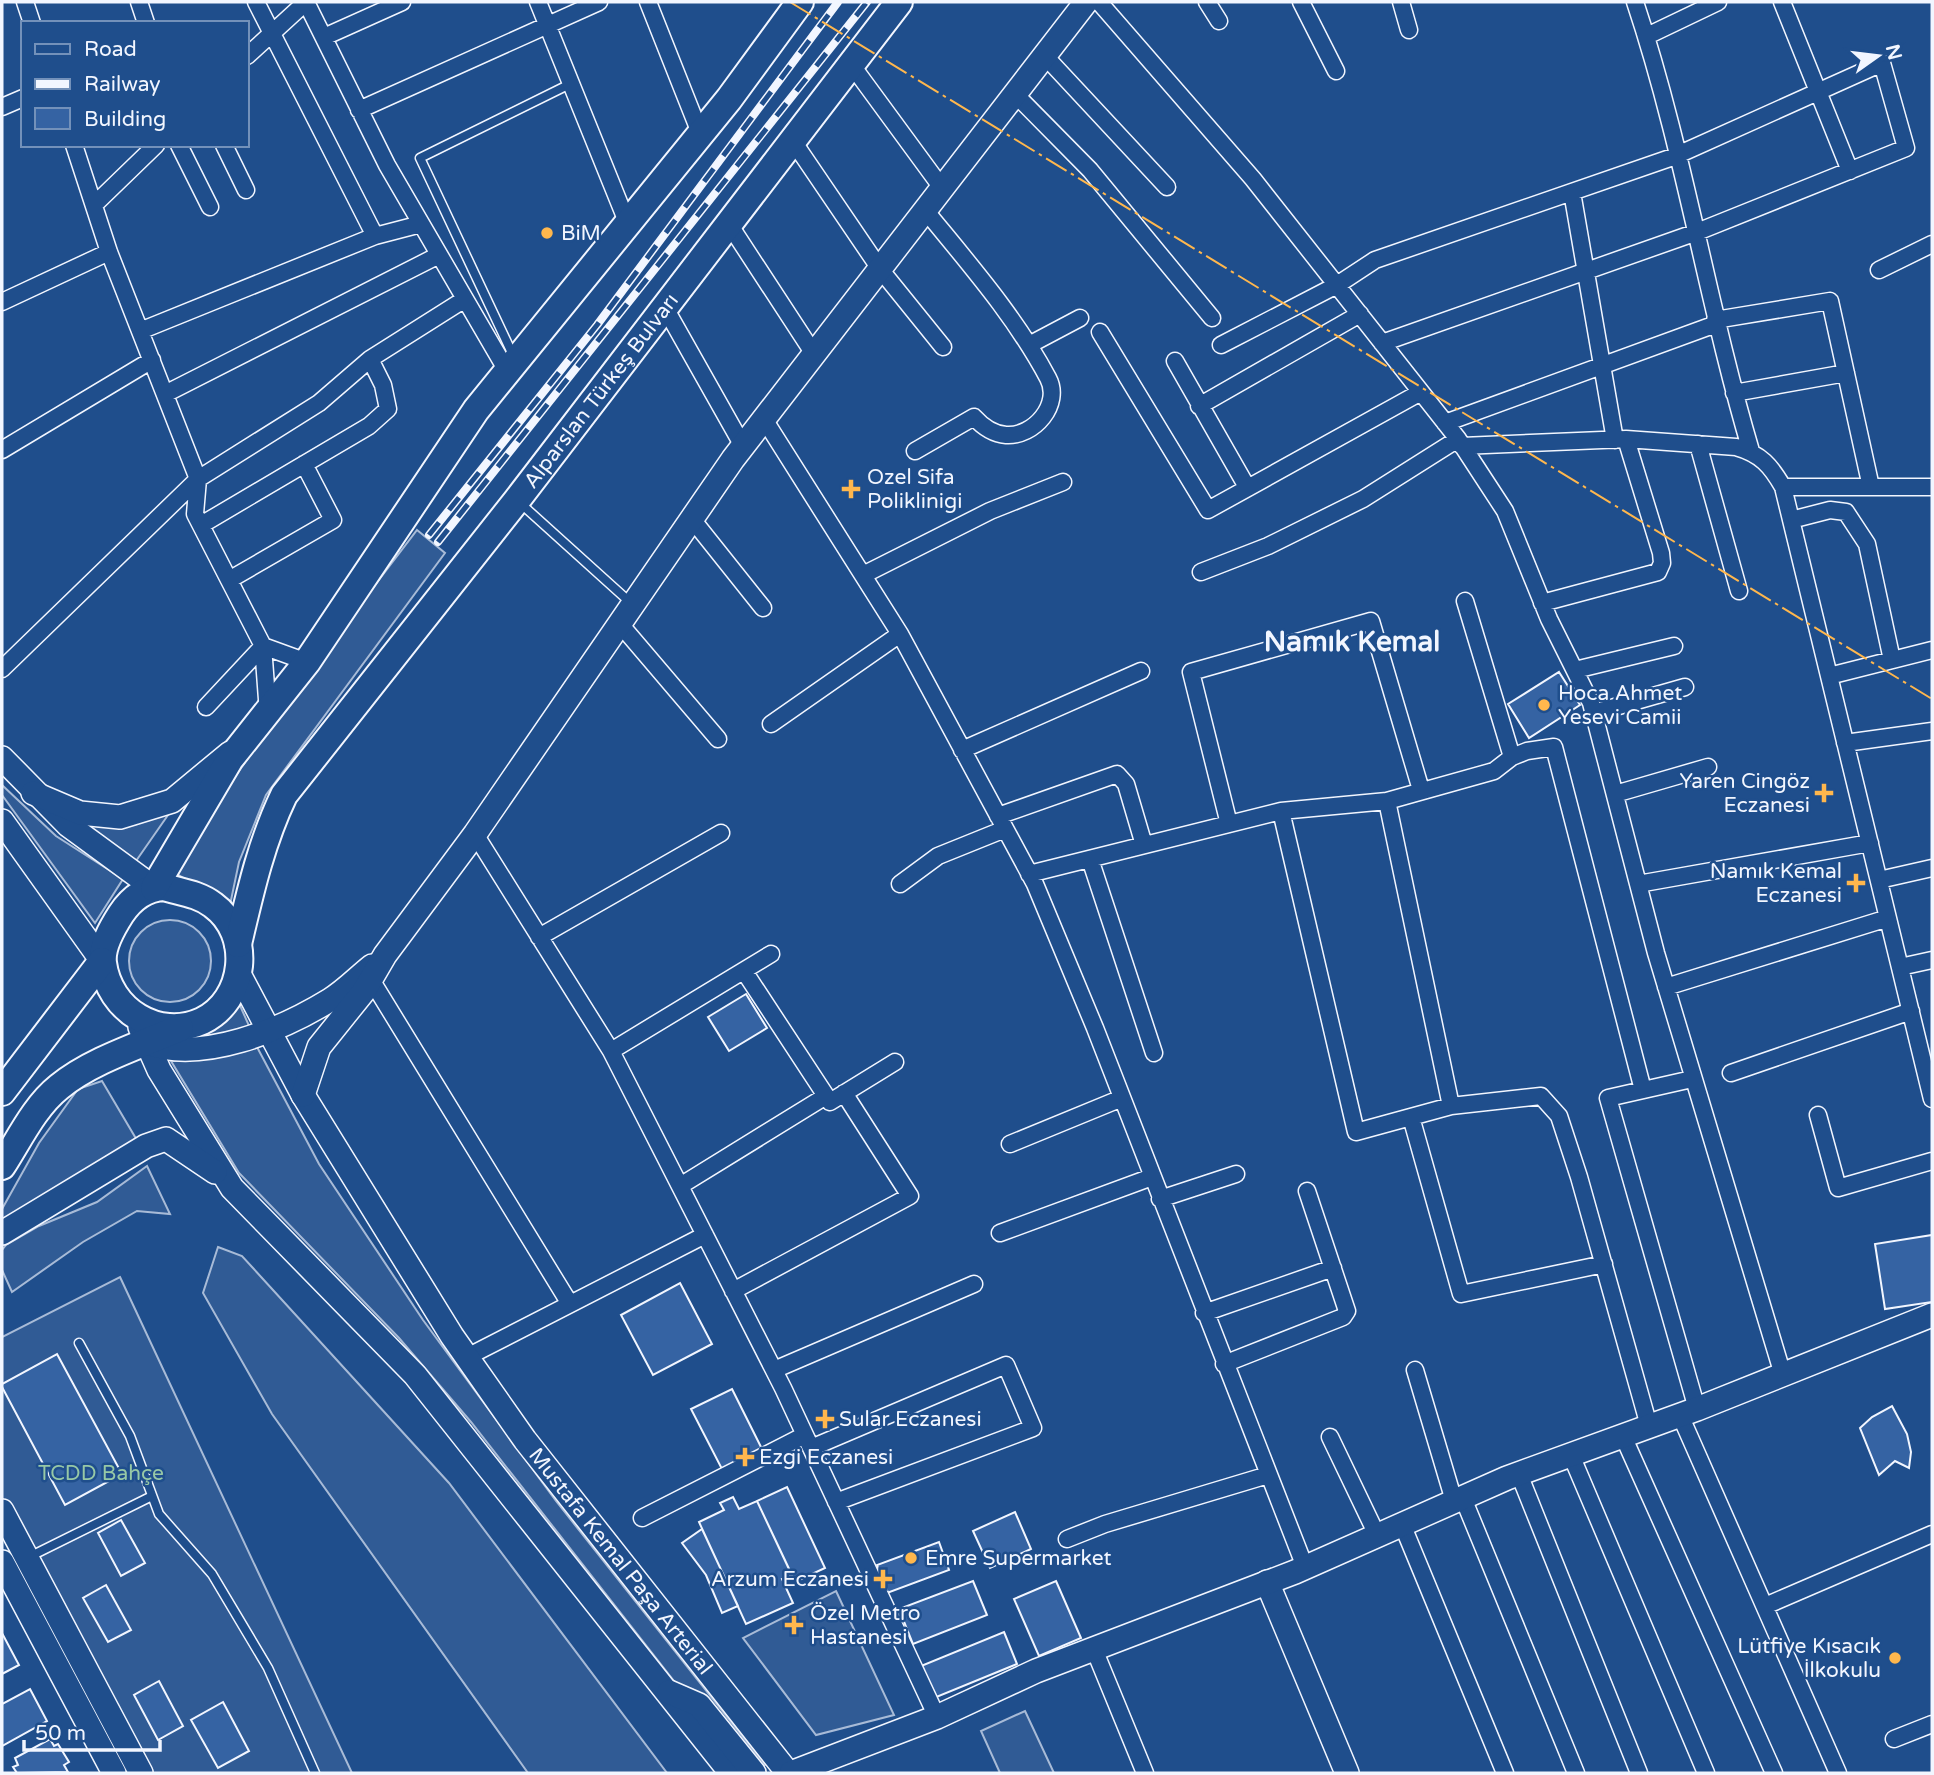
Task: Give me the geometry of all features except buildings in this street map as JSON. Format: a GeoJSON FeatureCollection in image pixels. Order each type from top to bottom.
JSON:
{"type":"FeatureCollection","features":[{"type":"Feature","properties":{"kind":"main road"},"geometry":{"type":"LineString","coordinates":[[33,793],[80,813],[120,817],[172,801],[242,743],[307,662],[476,410],[700,133],[800,2]]}},
{"type":"Feature","properties":{"kind":"main road","name":"Alparslan Türkeş Bulvarı"},"geometry":{"type":"LineString","coordinates":[[238,944],[269,826],[298,776],[517,500],[899,2]]}},
{"type":"Feature","properties":{"kind":"main road"},"geometry":{"type":"LineString","coordinates":[[303,1095],[319,1047],[368,976],[475,834],[743,446],[1086,2]]}},
{"type":"Feature","properties":{"kind":"main road"},"geometry":{"type":"LineString","coordinates":[[2,1092],[102,961],[106,942],[128,903],[154,888],[242,743]]}},
{"type":"Feature","properties":{"kind":"main road"},"geometry":{"type":"LineString","coordinates":[[2,758],[33,793],[68,825],[154,888],[194,895],[214,906],[230,922],[238,944],[238,972],[229,997],[221,1007],[202,1021],[181,1027],[58,1087],[39,1108],[2,1166]]}},
{"type":"Feature","properties":{"kind":"main road"},"geometry":{"type":"LineString","coordinates":[[2,821],[102,961],[109,985],[121,1004],[135,1016],[159,1026],[181,1027]]}},
{"type":"Feature","properties":{"kind":"main road","name":"Mustafa Kemal Paşa Arterial"},"geometry":{"type":"LineString","coordinates":[[238,972],[303,1095],[463,1351],[525,1440],[789,1773]]}},
{"type":"Feature","properties":{"kind":"main road"},"geometry":{"type":"LineString","coordinates":[[147,1043],[180,1051],[251,1038],[332,999],[368,976]]}},
{"type":"Feature","properties":{"kind":"main road"},"geometry":{"type":"LineString","coordinates":[[135,1016],[159,1070],[227,1180]]}},
{"type":"Feature","properties":{"kind":"main road"},"geometry":{"type":"LineString","coordinates":[[2,1233],[146,1146],[166,1139],[227,1180],[415,1375],[731,1773]]}},
{"type":"Feature","properties":{"kind":"main road"},"geometry":{"type":"LineString","coordinates":[[789,1773],[823,1768],[851,1758],[858,1749],[937,1717],[1035,1671],[1305,1567],[1519,1474],[1930,1321]]}},
{"type":"Feature","properties":{"kind":"main road"},"geometry":{"type":"LineString","coordinates":[[2,1511],[141,1773]]}},
{"type":"Feature","properties":{"kind":"main road"},"geometry":{"type":"LineString","coordinates":[[2,1562],[114,1773]]}},
{"type":"Feature","properties":{"kind":"main road"},"geometry":{"type":"LineString","coordinates":[[1267,1582],[1348,1773]]}},
{"type":"Feature","properties":{"kind":"main road"},"geometry":{"type":"LineString","coordinates":[[666,1690],[699,1705],[754,1773]]}},
{"type":"Feature","properties":{"kind":"main road"},"geometry":{"type":"LineString","coordinates":[[769,1749],[823,1768]]}},
{"type":"Feature","properties":{"kind":"street"},"geometry":{"type":"LineString","coordinates":[[25,2],[31,21]]}},
{"type":"Feature","properties":{"kind":"street"},"geometry":{"type":"LineString","coordinates":[[139,2],[145,21]]}},
{"type":"Feature","properties":{"kind":"street"},"geometry":{"type":"LineString","coordinates":[[256,2],[375,236]]}},
{"type":"Feature","properties":{"kind":"street"},"geometry":{"type":"LineString","coordinates":[[248,55],[306,2],[359,110],[421,224],[465,299],[512,366]]}},
{"type":"Feature","properties":{"kind":"street"},"geometry":{"type":"LineString","coordinates":[[324,37],[402,2]]}},
{"type":"Feature","properties":{"kind":"street"},"geometry":{"type":"LineString","coordinates":[[538,2],[627,222]]}},
{"type":"Feature","properties":{"kind":"street"},"geometry":{"type":"LineString","coordinates":[[359,110],[599,2]]}},
{"type":"Feature","properties":{"kind":"street"},"geometry":{"type":"LineString","coordinates":[[648,2],[700,133]]}},
{"type":"Feature","properties":{"kind":"street"},"geometry":{"type":"LineString","coordinates":[[1099,2],[1253,179],[1445,423],[1504,511],[1542,603],[1594,713],[1665,986],[1783,1375]]}},
{"type":"Feature","properties":{"kind":"street"},"geometry":{"type":"LineString","coordinates":[[1207,2],[1219,21]]}},
{"type":"Feature","properties":{"kind":"street"},"geometry":{"type":"LineString","coordinates":[[1301,2],[1336,71]]}},
{"type":"Feature","properties":{"kind":"street"},"geometry":{"type":"LineString","coordinates":[[1401,2],[1409,30]]}},
{"type":"Feature","properties":{"kind":"street"},"geometry":{"type":"LineString","coordinates":[[1635,2],[1647,36],[1678,155],[1715,322],[1751,451]]}},
{"type":"Feature","properties":{"kind":"street"},"geometry":{"type":"LineString","coordinates":[[1647,36],[1718,2]]}},
{"type":"Feature","properties":{"kind":"street"},"geometry":{"type":"LineString","coordinates":[[1782,2],[1850,170]]}},
{"type":"Feature","properties":{"kind":"street"},"geometry":{"type":"LineString","coordinates":[[1045,55],[1167,187]]}},
{"type":"Feature","properties":{"kind":"street"},"geometry":{"type":"LineString","coordinates":[[1221,345],[1337,285],[1375,260],[1678,155],[1882,63],[1906,148],[1697,232],[1382,343]]}},
{"type":"Feature","properties":{"kind":"street"},"geometry":{"type":"LineString","coordinates":[[852,64],[942,188]]}},
{"type":"Feature","properties":{"kind":"street"},"geometry":{"type":"LineString","coordinates":[[1015,94],[1090,170],[1212,318]]}},
{"type":"Feature","properties":{"kind":"street"},"geometry":{"type":"LineString","coordinates":[[2,107],[21,99]]}},
{"type":"Feature","properties":{"kind":"street"},"geometry":{"type":"LineString","coordinates":[[793,141],[880,269],[943,347]]}},
{"type":"Feature","properties":{"kind":"street"},"geometry":{"type":"LineString","coordinates":[[75,147],[109,252],[198,479],[195,514],[263,646],[268,713]]}},
{"type":"Feature","properties":{"kind":"street"},"geometry":{"type":"LineString","coordinates":[[94,205],[154,147]]}},
{"type":"Feature","properties":{"kind":"street"},"geometry":{"type":"LineString","coordinates":[[180,147],[210,207]]}},
{"type":"Feature","properties":{"kind":"street"},"geometry":{"type":"LineString","coordinates":[[225,147],[246,190]]}},
{"type":"Feature","properties":{"kind":"street"},"geometry":{"type":"LineString","coordinates":[[1542,603],[1658,572],[1662,563],[1661,553],[1621,439],[1603,364],[1572,192]]}},
{"type":"Feature","properties":{"kind":"street"},"geometry":{"type":"LineString","coordinates":[[915,451],[974,417],[984,427],[1007,435],[1019,432],[1046,415],[1051,405],[1052,387],[1012,318],[925,210]]}},
{"type":"Feature","properties":{"kind":"street"},"geometry":{"type":"LineString","coordinates":[[140,331],[375,236],[421,224]]}},
{"type":"Feature","properties":{"kind":"street"},"geometry":{"type":"LineString","coordinates":[[729,224],[814,354]]}},
{"type":"Feature","properties":{"kind":"street"},"geometry":{"type":"LineString","coordinates":[[1879,270],[1932,244]]}},
{"type":"Feature","properties":{"kind":"street"},"geometry":{"type":"LineString","coordinates":[[2,302],[109,252]]}},
{"type":"Feature","properties":{"kind":"street"},"geometry":{"type":"LineString","coordinates":[[165,394],[439,255]]}},
{"type":"Feature","properties":{"kind":"street"},"geometry":{"type":"LineString","coordinates":[[2,669],[198,479],[319,402],[370,359],[465,299]]}},
{"type":"Feature","properties":{"kind":"street"},"geometry":{"type":"LineString","coordinates":[[1445,423],[1715,322],[1830,301],[1871,487]]}},
{"type":"Feature","properties":{"kind":"street"},"geometry":{"type":"LineString","coordinates":[[664,306],[743,446]]}},
{"type":"Feature","properties":{"kind":"street"},"geometry":{"type":"LineString","coordinates":[[1199,406],[1360,314]]}},
{"type":"Feature","properties":{"kind":"street"},"geometry":{"type":"LineString","coordinates":[[1029,345],[1080,318]]}},
{"type":"Feature","properties":{"kind":"street"},"geometry":{"type":"LineString","coordinates":[[1100,332],[1208,510],[1421,393]]}},
{"type":"Feature","properties":{"kind":"street"},"geometry":{"type":"LineString","coordinates":[[201,525],[369,426],[388,409],[383,385],[370,359]]}},
{"type":"Feature","properties":{"kind":"street"},"geometry":{"type":"LineString","coordinates":[[2,450],[152,360]]}},
{"type":"Feature","properties":{"kind":"street"},"geometry":{"type":"LineString","coordinates":[[1175,361],[1247,487]]}},
{"type":"Feature","properties":{"kind":"street"},"geometry":{"type":"LineString","coordinates":[[1734,393],[1846,373]]}},
{"type":"Feature","properties":{"kind":"street"},"geometry":{"type":"LineString","coordinates":[[764,419],[900,634],[1029,874],[1122,1098],[1305,1567]]}},
{"type":"Feature","properties":{"kind":"street"},"geometry":{"type":"LineString","coordinates":[[1201,572],[1268,546],[1363,499],[1460,443],[1621,439],[1698,444],[1751,451],[1770,464],[1783,487],[1911,1011],[1924,1034],[1932,1099]]}},
{"type":"Feature","properties":{"kind":"street"},"geometry":{"type":"LineString","coordinates":[[1698,444],[1739,591]]}},
{"type":"Feature","properties":{"kind":"street"},"geometry":{"type":"LineString","coordinates":[[229,580],[333,520],[304,464]]}},
{"type":"Feature","properties":{"kind":"street"},"geometry":{"type":"LineString","coordinates":[[863,575],[990,511],[1063,482]]}},
{"type":"Feature","properties":{"kind":"street"},"geometry":{"type":"LineString","coordinates":[[1783,487],[1932,487]]}},
{"type":"Feature","properties":{"kind":"street"},"geometry":{"type":"LineString","coordinates":[[1791,520],[1830,510],[1846,512],[1867,544],[1892,660]]}},
{"type":"Feature","properties":{"kind":"street"},"geometry":{"type":"LineString","coordinates":[[692,519],[763,608]]}},
{"type":"Feature","properties":{"kind":"street"},"geometry":{"type":"LineString","coordinates":[[1465,601],[1512,757]]}},
{"type":"Feature","properties":{"kind":"street"},"geometry":{"type":"LineString","coordinates":[[626,614],[718,740]]}},
{"type":"Feature","properties":{"kind":"street"},"geometry":{"type":"LineString","coordinates":[[1229,824],[1191,671],[1371,621],[1421,790]]}},
{"type":"Feature","properties":{"kind":"street"},"geometry":{"type":"LineString","coordinates":[[771,724],[900,634]]}},
{"type":"Feature","properties":{"kind":"street"},"geometry":{"type":"LineString","coordinates":[[263,646],[307,662]]}},
{"type":"Feature","properties":{"kind":"street"},"geometry":{"type":"LineString","coordinates":[[206,707],[263,646]]}},
{"type":"Feature","properties":{"kind":"street"},"geometry":{"type":"LineString","coordinates":[[1575,670],[1674,646]]}},
{"type":"Feature","properties":{"kind":"street"},"geometry":{"type":"LineString","coordinates":[[1829,676],[1932,650]]}},
{"type":"Feature","properties":{"kind":"street"},"geometry":{"type":"LineString","coordinates":[[962,750],[1141,671]]}},
{"type":"Feature","properties":{"kind":"street"},"geometry":{"type":"LineString","coordinates":[[1594,713],[1685,687]]}},
{"type":"Feature","properties":{"kind":"street"},"geometry":{"type":"LineString","coordinates":[[1845,743],[1932,731]]}},
{"type":"Feature","properties":{"kind":"street"},"geometry":{"type":"LineString","coordinates":[[1029,874],[1281,811],[1387,801],[1494,771],[1512,757],[1527,751],[1554,747],[1643,1090]]}},
{"type":"Feature","properties":{"kind":"street"},"geometry":{"type":"LineString","coordinates":[[1615,794],[1708,767]]}},
{"type":"Feature","properties":{"kind":"street"},"geometry":{"type":"LineString","coordinates":[[900,884],[938,856],[1001,822],[1117,774],[1126,785],[1144,845]]}},
{"type":"Feature","properties":{"kind":"street"},"geometry":{"type":"LineString","coordinates":[[1387,801],[1451,1106]]}},
{"type":"Feature","properties":{"kind":"street"},"geometry":{"type":"LineString","coordinates":[[1281,811],[1356,1132],[1451,1106],[1541,1096],[1550,1102],[1559,1116],[1571,1153],[1649,1426]]}},
{"type":"Feature","properties":{"kind":"street"},"geometry":{"type":"LineString","coordinates":[[539,937],[721,833]]}},
{"type":"Feature","properties":{"kind":"street"},"geometry":{"type":"LineString","coordinates":[[475,834],[611,1051],[774,1370],[937,1717]]}},
{"type":"Feature","properties":{"kind":"street"},"geometry":{"type":"LineString","coordinates":[[1638,884],[1870,844]]}},
{"type":"Feature","properties":{"kind":"street"},"geometry":{"type":"LineString","coordinates":[[1090,859],[1154,1053]]}},
{"type":"Feature","properties":{"kind":"street"},"geometry":{"type":"LineString","coordinates":[[1879,880],[1932,868]]}},
{"type":"Feature","properties":{"kind":"street"},"geometry":{"type":"LineString","coordinates":[[1665,986],[1888,918]]}},
{"type":"Feature","properties":{"kind":"street"},"geometry":{"type":"LineString","coordinates":[[611,1051],[771,954]]}},
{"type":"Feature","properties":{"kind":"street"},"geometry":{"type":"LineString","coordinates":[[1900,967],[1932,960]]}},
{"type":"Feature","properties":{"kind":"street"},"geometry":{"type":"LineString","coordinates":[[744,971],[830,1102],[895,1062]]}},
{"type":"Feature","properties":{"kind":"street"},"geometry":{"type":"LineString","coordinates":[[368,976],[570,1304]]}},
{"type":"Feature","properties":{"kind":"street"},"geometry":{"type":"LineString","coordinates":[[1731,1073],[1911,1011]]}},
{"type":"Feature","properties":{"kind":"street"},"geometry":{"type":"LineString","coordinates":[[1692,1079],[1608,1098],[1688,1412],[1765,1606],[1838,1773]]}},
{"type":"Feature","properties":{"kind":"street"},"geometry":{"type":"LineString","coordinates":[[733,1290],[910,1196],[844,1093]]}},
{"type":"Feature","properties":{"kind":"street"},"geometry":{"type":"LineString","coordinates":[[680,1186],[826,1096]]}},
{"type":"Feature","properties":{"kind":"street"},"geometry":{"type":"LineString","coordinates":[[1010,1144],[1122,1098]]}},
{"type":"Feature","properties":{"kind":"street"},"geometry":{"type":"LineString","coordinates":[[1818,1115],[1838,1188],[1932,1161]]}},
{"type":"Feature","properties":{"kind":"street"},"geometry":{"type":"LineString","coordinates":[[1411,1117],[1461,1294],[1604,1264]]}},
{"type":"Feature","properties":{"kind":"street"},"geometry":{"type":"LineString","coordinates":[[1160,1199],[1236,1174]]}},
{"type":"Feature","properties":{"kind":"street"},"geometry":{"type":"LineString","coordinates":[[1000,1233],[1152,1177]]}},
{"type":"Feature","properties":{"kind":"street"},"geometry":{"type":"LineString","coordinates":[[1224,1364],[1343,1317],[1347,1311],[1307,1191]]}},
{"type":"Feature","properties":{"kind":"street"},"geometry":{"type":"LineString","coordinates":[[463,1351],[570,1304],[705,1235]]}},
{"type":"Feature","properties":{"kind":"street"},"geometry":{"type":"LineString","coordinates":[[1204,1313],[1333,1268]]}},
{"type":"Feature","properties":{"kind":"street"},"geometry":{"type":"LineString","coordinates":[[774,1370],[974,1284]]}},
{"type":"Feature","properties":{"kind":"street"},"geometry":{"type":"LineString","coordinates":[[642,1518],[808,1442],[1006,1364],[1033,1427],[836,1502]]}},
{"type":"Feature","properties":{"kind":"street"},"geometry":{"type":"LineString","coordinates":[[1415,1370],[1458,1499],[1576,1773]]}},
{"type":"Feature","properties":{"kind":"street"},"geometry":{"type":"LineString","coordinates":[[1623,1436],[1773,1773]]}},
{"type":"Feature","properties":{"kind":"street"},"geometry":{"type":"LineString","coordinates":[[1330,1437],[1377,1535]]}},
{"type":"Feature","properties":{"kind":"street"},"geometry":{"type":"LineString","coordinates":[[1571,1455],[1706,1773]]}},
{"type":"Feature","properties":{"kind":"street"},"geometry":{"type":"LineString","coordinates":[[1519,1474],[1639,1773]]}},
{"type":"Feature","properties":{"kind":"street"},"geometry":{"type":"LineString","coordinates":[[1067,1539],[1105,1524],[1268,1475]]}},
{"type":"Feature","properties":{"kind":"street"},"geometry":{"type":"LineString","coordinates":[[1402,1524],[1505,1773]]}},
{"type":"Feature","properties":{"kind":"street"},"geometry":{"type":"LineString","coordinates":[[1765,1606],[1932,1534]]}},
{"type":"Feature","properties":{"kind":"street"},"geometry":{"type":"LineString","coordinates":[[1094,1649],[1145,1773]]}},
{"type":"Feature","properties":{"kind":"street"},"geometry":{"type":"LineString","coordinates":[[1894,1739],[1932,1724]]}},
{"type":"Feature","properties":{"kind":"lane"},"geometry":{"type":"LineString","coordinates":[[512,366],[420,158],[570,84]]}},
{"type":"Feature","properties":{"kind":"lane"},"geometry":{"type":"LineString","coordinates":[[517,500],[626,614]]}},
{"type":"Feature","properties":{"kind":"lane"},"geometry":{"type":"LineString","coordinates":[[79,1343],[130,1436],[150,1497],[170,1530],[203,1562],[227,1599],[268,1668],[315,1773]]}},
{"type":"Feature","properties":{"kind":"lane"},"geometry":{"type":"LineString","coordinates":[[27,1558],[150,1497]]}},
{"type":"Feature","properties":{"kind":"shaded area"},"geometry":{"type":"Polygon","coordinates":[[[417,530],[445,553],[266,795],[239,862],[230,905],[170,870],[301,682],[417,530]]]}},
{"type":"Feature","properties":{"kind":"shaded area"},"geometry":{"type":"Polygon","coordinates":[[[2,785],[56,836],[123,879],[95,923],[2,795],[2,785]]]}},
{"type":"Feature","properties":{"kind":"shaded area"},"geometry":{"type":"Polygon","coordinates":[[[175,805],[136,861],[60,813],[175,805]]]}},
{"type":"Feature","properties":{"kind":"shaded area"},"geometry":{"type":"Polygon","coordinates":[[[170,920],[186,924],[199,932],[207,945],[211,961],[207,977],[199,990],[186,998],[170,1002],[154,998],[141,990],[133,977],[129,961],[133,945],[141,932],[154,924],[170,920]]]}},
{"type":"Feature","properties":{"kind":"shaded area"},"geometry":{"type":"Polygon","coordinates":[[[238,1001],[250,1028],[191,1043],[223,1022],[238,1001]]]}},
{"type":"Feature","properties":{"kind":"shaded area"},"geometry":{"type":"Polygon","coordinates":[[[257,1047],[319,1164],[423,1320],[556,1501],[765,1765],[758,1772],[707,1708],[674,1681],[471,1422],[399,1338],[239,1173],[171,1061],[215,1057],[257,1047]]]}},
{"type":"Feature","properties":{"kind":"shaded area"},"geometry":{"type":"Polygon","coordinates":[[[102,1081],[138,1142],[2,1224],[2,1209],[39,1143],[78,1089],[102,1081]]]}},
{"type":"Feature","properties":{"kind":"shaded area"},"geometry":{"type":"Polygon","coordinates":[[[147,1166],[170,1214],[137,1211],[83,1242],[12,1292],[2,1270],[2,1250],[6,1245],[39,1226],[97,1202],[147,1166]]]}},
{"type":"Feature","properties":{"kind":"shaded area"},"geometry":{"type":"Polygon","coordinates":[[[218,1247],[242,1256],[449,1483],[667,1773],[528,1773],[272,1414],[203,1293],[218,1247]]]}},
{"type":"Feature","properties":{"kind":"shaded area","name":"TCDD Bahçe"},"geometry":{"type":"Polygon","coordinates":[[[120,1277],[352,1773],[149,1773],[2,1498],[2,1337],[120,1277]]]}},
{"type":"Feature","properties":{"kind":"shaded area"},"geometry":{"type":"Polygon","coordinates":[[[836,1591],[894,1715],[816,1735],[743,1638],[836,1591]]]}},
{"type":"Feature","properties":{"kind":"shaded area"},"geometry":{"type":"Polygon","coordinates":[[[1025,1711],[1054,1773],[1000,1773],[981,1731],[1025,1711]]]}},
{"type":"Feature","properties":{"kind":"railway"},"geometry":{"type":"LineString","coordinates":[[429,535],[597,325],[838,2]]}},
{"type":"Feature","properties":{"kind":"railway"},"geometry":{"type":"LineString","coordinates":[[438,542],[867,2]]}},
{"type":"Feature","properties":{"kind":"power"},"geometry":{"type":"LineString","coordinates":[[790,2],[1932,699]]}},
{"type":"Feature","properties":{"kind":"place","name":"BiM"},"geometry":{"type":"Point","coordinates":[547,233]}},
{"type":"Feature","properties":{"kind":"place","name":"Ozel Sifa Poliklinigi"},"geometry":{"type":"Point","coordinates":[851,489]}},
{"type":"Feature","properties":{"kind":"place","name":"Hoca Ahmet Yesevi Camii"},"geometry":{"type":"Point","coordinates":[1544,705]}},
{"type":"Feature","properties":{"kind":"place","name":"Yaren Cingöz Eczanesi"},"geometry":{"type":"Point","coordinates":[1824,793]}},
{"type":"Feature","properties":{"kind":"place","name":"Namık Kemal Eczanesi"},"geometry":{"type":"Point","coordinates":[1856,883]}},
{"type":"Feature","properties":{"kind":"place","name":"Sular Eczanesi"},"geometry":{"type":"Point","coordinates":[825,1419]}},
{"type":"Feature","properties":{"kind":"place","name":"Ezgi Eczanesi"},"geometry":{"type":"Point","coordinates":[745,1457]}},
{"type":"Feature","properties":{"kind":"place","name":"Emre Supermarket"},"geometry":{"type":"Point","coordinates":[911,1558]}},
{"type":"Feature","properties":{"kind":"place","name":"Arzum Eczanesi"},"geometry":{"type":"Point","coordinates":[883,1579]}},
{"type":"Feature","properties":{"kind":"place","name":"Özel Metro Hastanesi"},"geometry":{"type":"Point","coordinates":[794,1625]}},
{"type":"Feature","properties":{"kind":"place","name":"Lütfiye Kısacık İlkokulu"},"geometry":{"type":"Point","coordinates":[1895,1658]}},
{"type":"Feature","properties":{"kind":"district","name":"Namık Kemal"},"geometry":{"type":"Point","coordinates":[1352,642]}}]}
